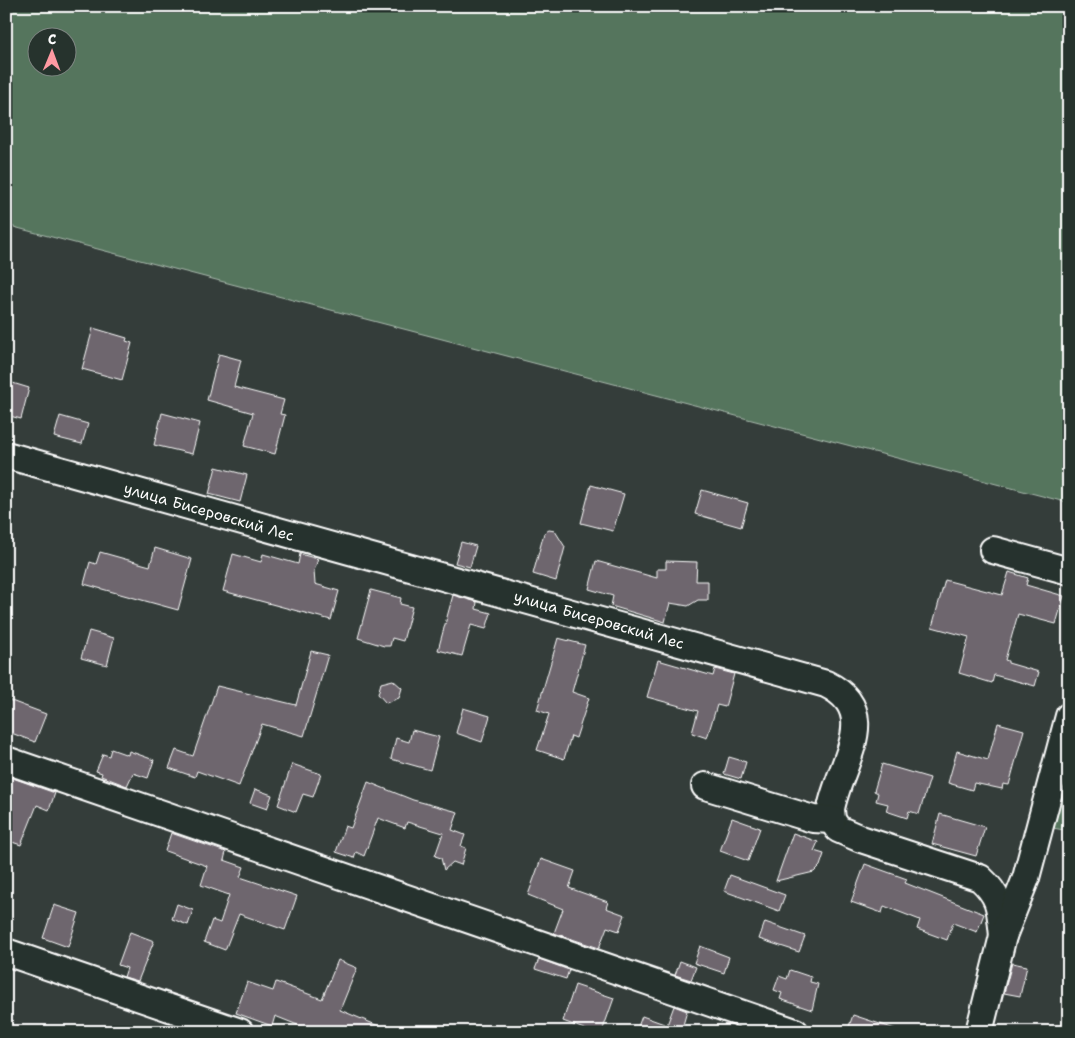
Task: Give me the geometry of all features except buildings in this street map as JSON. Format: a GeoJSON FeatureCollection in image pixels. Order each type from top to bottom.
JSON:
{"type":"FeatureCollection","features":[{"type":"Feature","properties":{"kind":"street","name":"улица Бисеровский Лес"},"geometry":{"type":"LineString","coordinates":[[6,455],[826,684],[840,690],[851,702],[855,711],[856,729],[833,795],[832,820]]}},
{"type":"Feature","properties":{"kind":"street"},"geometry":{"type":"LineString","coordinates":[[993,550],[1069,571]]}},
{"type":"Feature","properties":{"kind":"street"},"geometry":{"type":"LineString","coordinates":[[979,1032],[1003,936],[1026,878],[1069,716]]}},
{"type":"Feature","properties":{"kind":"street"},"geometry":{"type":"LineString","coordinates":[[6,760],[795,1032]]}},
{"type":"Feature","properties":{"kind":"street"},"geometry":{"type":"LineString","coordinates":[[705,786],[813,819],[832,820],[838,829],[860,838],[980,878],[993,890],[1000,906],[1003,936]]}},
{"type":"Feature","properties":{"kind":"street"},"geometry":{"type":"LineString","coordinates":[[6,952],[240,1032]]}},
{"type":"Feature","properties":{"kind":"green space"},"geometry":{"type":"Polygon","coordinates":[[[6,6],[1069,6],[1069,503],[6,225],[6,6]]]}},
{"type":"Feature","properties":{"kind":"green space"},"geometry":{"type":"Polygon","coordinates":[[[1066,768],[1069,769],[1069,831],[1053,828],[1066,768]]]}}]}
